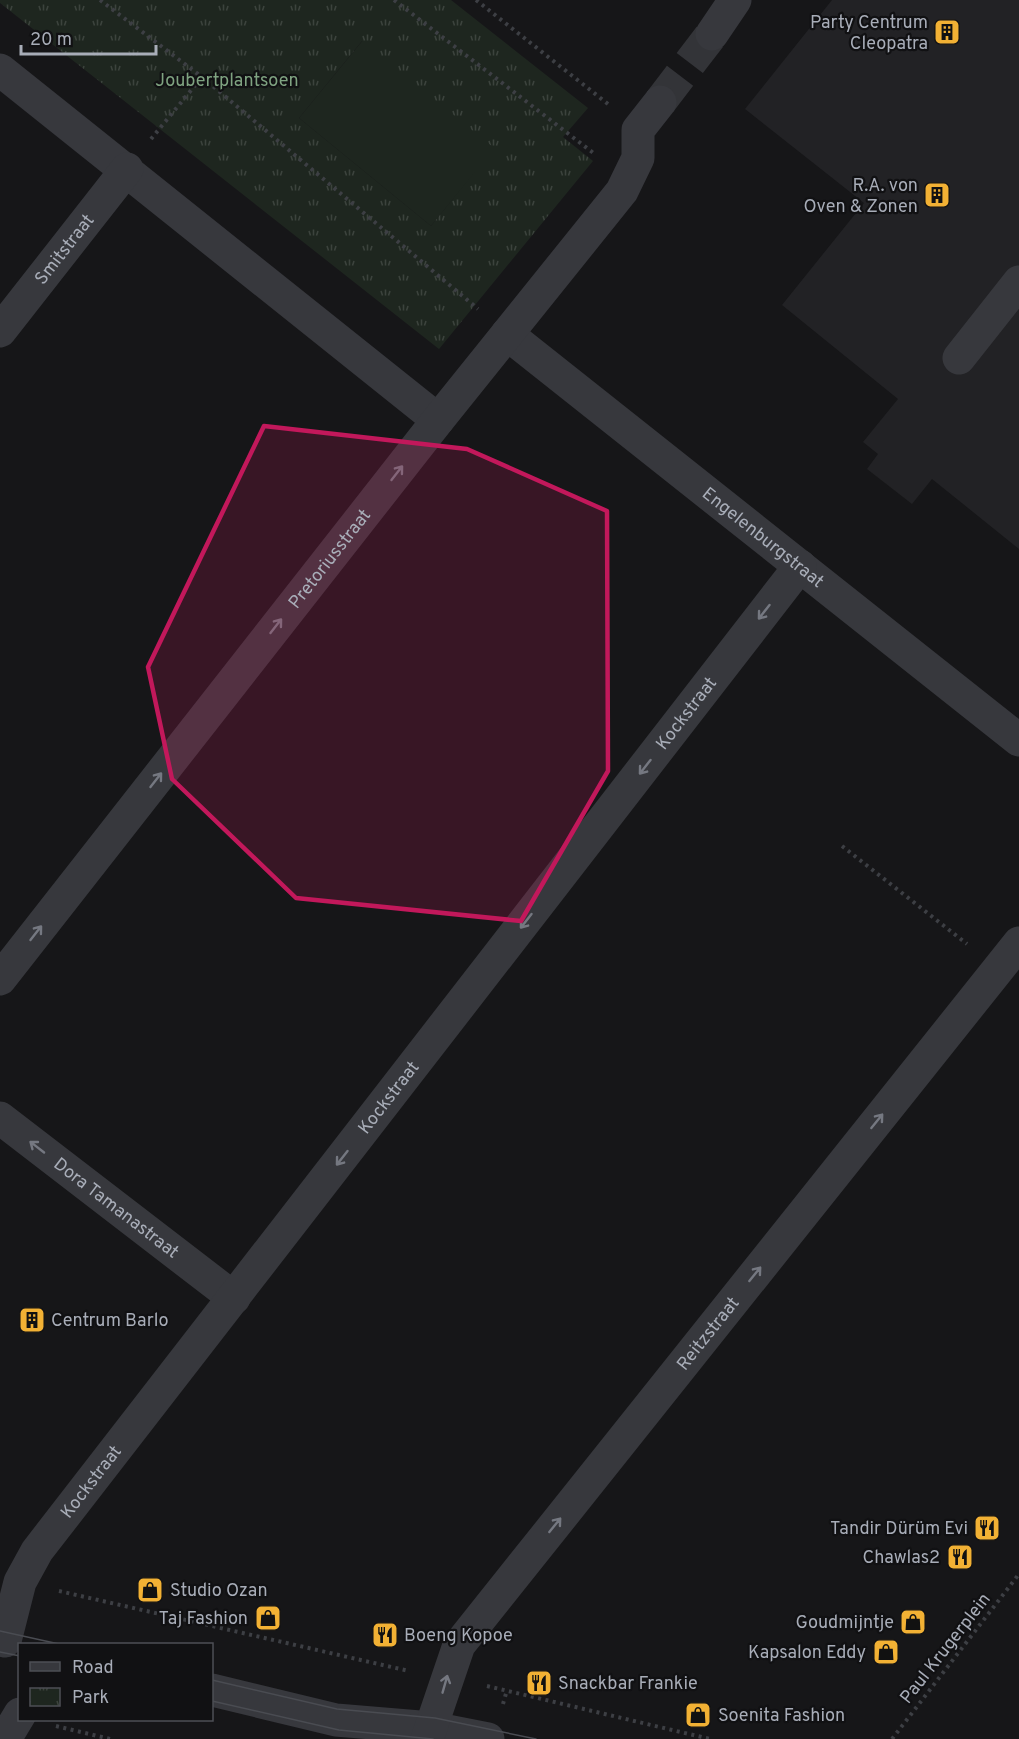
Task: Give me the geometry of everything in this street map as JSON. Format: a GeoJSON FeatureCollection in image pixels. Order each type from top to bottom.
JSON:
{"type":"FeatureCollection","features":[{"type":"Feature","properties":{"kind":"street"},"geometry":{"type":"LineString","coordinates":[[712,34],[735,0]]}},
{"type":"Feature","properties":{"kind":"street"},"geometry":{"type":"LineString","coordinates":[[0,70],[127,169],[438,420]]}},
{"type":"Feature","properties":{"kind":"street"},"geometry":{"type":"LineString","coordinates":[[639,129],[660,102]]}},
{"type":"Feature","properties":{"kind":"street","name":"Pretoriusstraat"},"geometry":{"type":"LineString","coordinates":[[0,979],[438,420],[622,191],[638,158],[639,129]]}},
{"type":"Feature","properties":{"kind":"street","name":"Smitstraat"},"geometry":{"type":"LineString","coordinates":[[0,331],[127,169]]}},
{"type":"Feature","properties":{"kind":"street"},"geometry":{"type":"LineString","coordinates":[[959,358],[1019,282]]}},
{"type":"Feature","properties":{"kind":"street","name":"Engelenburgstraat"},"geometry":{"type":"LineString","coordinates":[[507,334],[1019,740]]}},
{"type":"Feature","properties":{"kind":"street","name":"Kockstraat"},"geometry":{"type":"LineString","coordinates":[[8,1642],[20,1582],[37,1551],[800,566]]}},
{"type":"Feature","properties":{"kind":"street","name":"Reitzstraat"},"geometry":{"type":"LineString","coordinates":[[429,1733],[445,1679],[459,1645],[1019,942]]}},
{"type":"Feature","properties":{"kind":"street","name":"Dora Tamanastraat"},"geometry":{"type":"LineString","coordinates":[[0,1118],[234,1298]]}},
{"type":"Feature","properties":{"kind":"street"},"geometry":{"type":"LineString","coordinates":[[213,1690],[336,1720],[488,1739]]}},
{"type":"Feature","properties":{"kind":"street"},"geometry":{"type":"LineString","coordinates":[[5,1739],[18,1717]]}},
{"type":"Feature","properties":{"kind":"street"},"geometry":{"type":"LineString","coordinates":[[336,1720],[370,1739]]}},
{"type":"Feature","properties":{"kind":"path"},"geometry":{"type":"LineString","coordinates":[[100,0],[202,77],[507,334]]}},
{"type":"Feature","properties":{"kind":"path"},"geometry":{"type":"LineString","coordinates":[[394,0],[627,180]]}},
{"type":"Feature","properties":{"kind":"path"},"geometry":{"type":"LineString","coordinates":[[476,0],[639,129]]}},
{"type":"Feature","properties":{"kind":"path"},"geometry":{"type":"LineString","coordinates":[[127,169],[202,77]]}},
{"type":"Feature","properties":{"kind":"path"},"geometry":{"type":"LineString","coordinates":[[842,846],[998,969]]}},
{"type":"Feature","properties":{"kind":"path","name":"Paul Krugerplein"},"geometry":{"type":"LineString","coordinates":[[892,1739],[1019,1574]]}},
{"type":"Feature","properties":{"kind":"path"},"geometry":{"type":"LineString","coordinates":[[20,1582],[445,1679],[507,1690],[710,1739]]}},
{"type":"Feature","properties":{"kind":"path"},"geometry":{"type":"LineString","coordinates":[[55,1725],[110,1739]]}},
{"type":"Feature","properties":{"kind":"highlighted area"},"geometry":{"type":"Polygon","coordinates":[[[264,426],[467,449],[607,511],[608,771],[521,921],[296,898],[172,779],[148,667],[264,426]]]}},
{"type":"Feature","properties":{"kind":"shaded area"},"geometry":{"type":"Polygon","coordinates":[[[832,0],[1019,0],[1019,549],[932,479],[912,504],[867,469],[878,454],[863,442],[898,399],[782,305],[864,203],[745,109],[832,0]]]}},
{"type":"Feature","properties":{"kind":"green space","name":"Joubertplantsoen"},"geometry":{"type":"Polygon","coordinates":[[[0,0],[451,0],[588,108],[563,137],[593,161],[439,349],[0,3],[0,0]],[[362,41],[299,118],[431,226],[494,148],[362,41]]]}},
{"type":"Feature","properties":{"kind":"green space"},"geometry":{"type":"Polygon","coordinates":[[[363,40],[495,148],[431,226],[299,118],[363,40]]]}},
{"type":"Feature","properties":{"kind":"tunnel"},"geometry":{"type":"LineString","coordinates":[[660,102],[712,34]]}},
{"type":"Feature","properties":{"kind":"tram line"},"geometry":{"type":"LineString","coordinates":[[0,1631],[54,1643]]}},
{"type":"Feature","properties":{"kind":"tram line"},"geometry":{"type":"LineString","coordinates":[[0,1652],[18,1656]]}},
{"type":"Feature","properties":{"kind":"tram line"},"geometry":{"type":"LineString","coordinates":[[213,1680],[337,1709],[435,1718],[536,1739]]}},
{"type":"Feature","properties":{"kind":"tram line"},"geometry":{"type":"LineString","coordinates":[[213,1701],[339,1730],[433,1739]]}},
{"type":"Feature","properties":{"kind":"place","name":"Party Centrum Cleopatra"},"geometry":{"type":"Point","coordinates":[947,32]}},
{"type":"Feature","properties":{"kind":"place","name":"R.A. von Oven & Zonen"},"geometry":{"type":"Point","coordinates":[937,195]}},
{"type":"Feature","properties":{"kind":"place","name":"Centrum Barlo"},"geometry":{"type":"Point","coordinates":[32,1320]}},
{"type":"Feature","properties":{"kind":"place","name":"Tandir Dürüm Evi"},"geometry":{"type":"Point","coordinates":[987,1528]}},
{"type":"Feature","properties":{"kind":"place","name":"Chawlas2"},"geometry":{"type":"Point","coordinates":[960,1557]}},
{"type":"Feature","properties":{"kind":"place","name":"Studio Ozan"},"geometry":{"type":"Point","coordinates":[150,1590]}},
{"type":"Feature","properties":{"kind":"place","name":"Taj Fashion"},"geometry":{"type":"Point","coordinates":[268,1618]}},
{"type":"Feature","properties":{"kind":"place","name":"Goudmijntje"},"geometry":{"type":"Point","coordinates":[913,1622]}},
{"type":"Feature","properties":{"kind":"place","name":"Boeng Kopoe"},"geometry":{"type":"Point","coordinates":[385,1635]}},
{"type":"Feature","properties":{"kind":"place","name":"Kapsalon Eddy"},"geometry":{"type":"Point","coordinates":[886,1652]}},
{"type":"Feature","properties":{"kind":"place","name":"Snackbar Frankie"},"geometry":{"type":"Point","coordinates":[539,1683]}},
{"type":"Feature","properties":{"kind":"place","name":"Soenita Fashion"},"geometry":{"type":"Point","coordinates":[698,1715]}}]}
